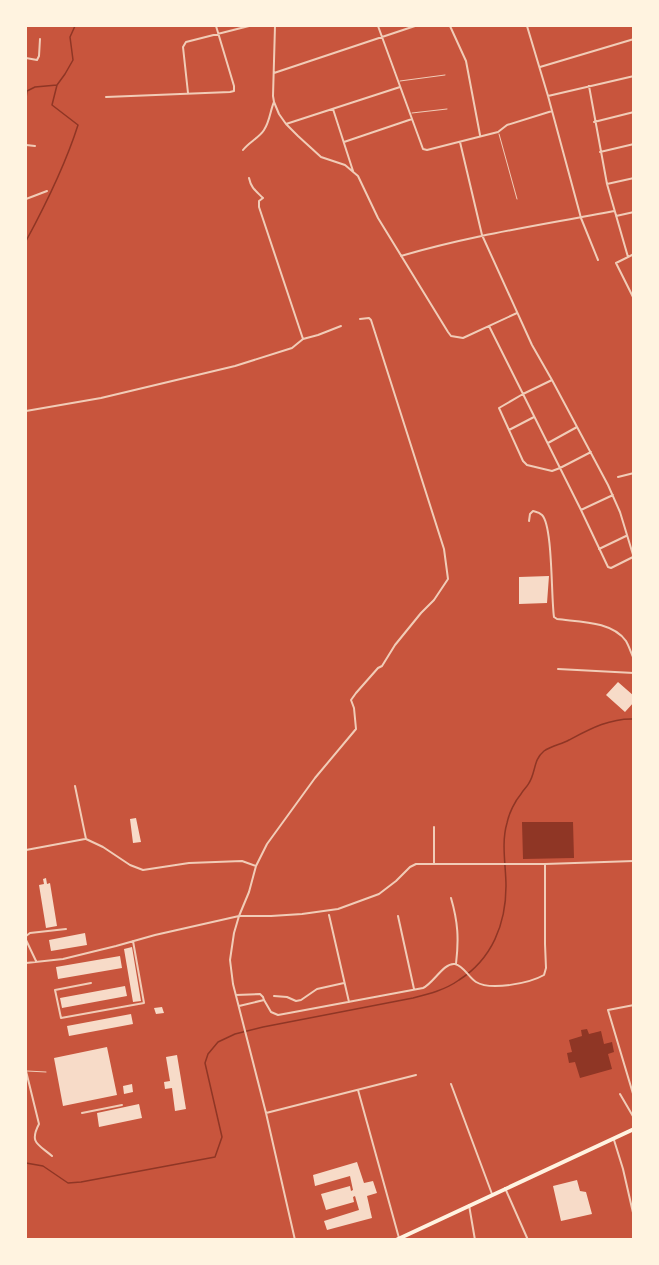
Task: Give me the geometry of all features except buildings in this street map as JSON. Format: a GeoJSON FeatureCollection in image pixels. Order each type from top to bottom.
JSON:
{"type":"FeatureCollection","features":[{"type":"Feature","properties":{"kind":"main road"},"geometry":{"type":"LineString","coordinates":[[397,1239],[633,1129]]}},
{"type":"Feature","properties":{"kind":"street"},"geometry":{"type":"LineString","coordinates":[[106,96],[234,91],[216,26]]}},
{"type":"Feature","properties":{"kind":"street"},"geometry":{"type":"LineString","coordinates":[[188,93],[184,44],[249,26]]}},
{"type":"Feature","properties":{"kind":"street"},"geometry":{"type":"LineString","coordinates":[[243,150],[267,126],[274,102],[275,26]]}},
{"type":"Feature","properties":{"kind":"street"},"geometry":{"type":"LineString","coordinates":[[378,26],[423,149],[427,150],[498,132],[507,125],[552,111]]}},
{"type":"Feature","properties":{"kind":"street"},"geometry":{"type":"LineString","coordinates":[[274,73],[415,26]]}},
{"type":"Feature","properties":{"kind":"street"},"geometry":{"type":"LineString","coordinates":[[450,26],[466,61],[480,136]]}},
{"type":"Feature","properties":{"kind":"street"},"geometry":{"type":"LineString","coordinates":[[527,26],[581,218],[598,260]]}},
{"type":"Feature","properties":{"kind":"street"},"geometry":{"type":"LineString","coordinates":[[26,58],[37,60],[40,39]]}},
{"type":"Feature","properties":{"kind":"street"},"geometry":{"type":"LineString","coordinates":[[540,67],[633,39]]}},
{"type":"Feature","properties":{"kind":"street"},"geometry":{"type":"LineString","coordinates":[[548,96],[633,76]]}},
{"type":"Feature","properties":{"kind":"street"},"geometry":{"type":"LineString","coordinates":[[589,86],[607,184],[628,257]]}},
{"type":"Feature","properties":{"kind":"street"},"geometry":{"type":"LineString","coordinates":[[286,124],[400,87]]}},
{"type":"Feature","properties":{"kind":"street"},"geometry":{"type":"LineString","coordinates":[[274,102],[286,124],[321,157],[345,165],[361,181],[378,218],[451,336],[463,338],[517,313]]}},
{"type":"Feature","properties":{"kind":"street"},"geometry":{"type":"LineString","coordinates":[[333,109],[353,171]]}},
{"type":"Feature","properties":{"kind":"street"},"geometry":{"type":"LineString","coordinates":[[594,122],[633,112]]}},
{"type":"Feature","properties":{"kind":"street"},"geometry":{"type":"LineString","coordinates":[[344,142],[412,119]]}},
{"type":"Feature","properties":{"kind":"street"},"geometry":{"type":"LineString","coordinates":[[460,142],[482,235],[532,345],[613,495],[633,558],[609,568],[489,326]]}},
{"type":"Feature","properties":{"kind":"street"},"geometry":{"type":"LineString","coordinates":[[600,152],[633,144]]}},
{"type":"Feature","properties":{"kind":"street"},"geometry":{"type":"LineString","coordinates":[[26,145],[35,146]]}},
{"type":"Feature","properties":{"kind":"street"},"geometry":{"type":"LineString","coordinates":[[249,177],[250,185],[263,198],[259,201],[259,207],[303,339]]}},
{"type":"Feature","properties":{"kind":"street"},"geometry":{"type":"LineString","coordinates":[[607,184],[633,178]]}},
{"type":"Feature","properties":{"kind":"street"},"geometry":{"type":"LineString","coordinates":[[26,200],[46,191]]}},
{"type":"Feature","properties":{"kind":"street"},"geometry":{"type":"LineString","coordinates":[[401,256],[482,235],[614,211]]}},
{"type":"Feature","properties":{"kind":"street"},"geometry":{"type":"LineString","coordinates":[[616,216],[633,212]]}},
{"type":"Feature","properties":{"kind":"street"},"geometry":{"type":"LineString","coordinates":[[633,254],[616,263],[633,299]]}},
{"type":"Feature","properties":{"kind":"street"},"geometry":{"type":"LineString","coordinates":[[295,1239],[236,995],[230,960],[234,933],[256,866],[267,844],[315,778],[356,729],[351,700],[382,666],[395,645],[434,600],[448,579],[444,549],[371,320],[369,318],[360,319]]}},
{"type":"Feature","properties":{"kind":"street"},"geometry":{"type":"LineString","coordinates":[[26,411],[101,398],[235,366],[292,348],[303,339],[341,326]]}},
{"type":"Feature","properties":{"kind":"street"},"geometry":{"type":"LineString","coordinates":[[552,380],[499,408],[523,461],[526,465],[549,471],[560,468],[591,452]]}},
{"type":"Feature","properties":{"kind":"street"},"geometry":{"type":"LineString","coordinates":[[509,430],[534,417]]}},
{"type":"Feature","properties":{"kind":"street"},"geometry":{"type":"LineString","coordinates":[[548,443],[577,427]]}},
{"type":"Feature","properties":{"kind":"street"},"geometry":{"type":"LineString","coordinates":[[618,477],[633,473]]}},
{"type":"Feature","properties":{"kind":"street"},"geometry":{"type":"LineString","coordinates":[[581,510],[613,495]]}},
{"type":"Feature","properties":{"kind":"street"},"geometry":{"type":"LineString","coordinates":[[529,521],[533,511],[542,515],[545,521],[549,541],[554,617],[591,623],[618,632],[627,642],[633,659]]}},
{"type":"Feature","properties":{"kind":"street"},"geometry":{"type":"LineString","coordinates":[[599,549],[627,535]]}},
{"type":"Feature","properties":{"kind":"street"},"geometry":{"type":"LineString","coordinates":[[558,669],[633,673]]}},
{"type":"Feature","properties":{"kind":"street"},"geometry":{"type":"LineString","coordinates":[[75,786],[86,839]]}},
{"type":"Feature","properties":{"kind":"street"},"geometry":{"type":"LineString","coordinates":[[434,827],[434,864]]}},
{"type":"Feature","properties":{"kind":"street"},"geometry":{"type":"LineString","coordinates":[[26,850],[86,839],[130,865],[143,870],[189,863],[242,861],[256,866]]}},
{"type":"Feature","properties":{"kind":"street"},"geometry":{"type":"LineString","coordinates":[[26,963],[63,959],[239,916],[302,914],[338,909],[379,894],[416,864],[633,861]]}},
{"type":"Feature","properties":{"kind":"street"},"geometry":{"type":"LineString","coordinates":[[236,995],[260,994],[271,1012],[278,1015],[427,987],[441,971],[449,965],[456,964],[476,982],[485,986],[536,980],[544,975],[546,968],[545,864]]}},
{"type":"Feature","properties":{"kind":"street"},"geometry":{"type":"LineString","coordinates":[[451,898],[459,936],[456,964]]}},
{"type":"Feature","properties":{"kind":"street"},"geometry":{"type":"LineString","coordinates":[[329,915],[349,1002]]}},
{"type":"Feature","properties":{"kind":"street"},"geometry":{"type":"LineString","coordinates":[[398,916],[414,990]]}},
{"type":"Feature","properties":{"kind":"street"},"geometry":{"type":"LineString","coordinates":[[36,962],[26,938],[30,933],[66,929]]}},
{"type":"Feature","properties":{"kind":"street"},"geometry":{"type":"LineString","coordinates":[[91,983],[54,990],[61,1018],[144,1003],[134,941]]}},
{"type":"Feature","properties":{"kind":"street"},"geometry":{"type":"LineString","coordinates":[[274,996],[287,997],[296,1001],[318,989],[344,983]]}},
{"type":"Feature","properties":{"kind":"street"},"geometry":{"type":"LineString","coordinates":[[239,1006],[264,1000]]}},
{"type":"Feature","properties":{"kind":"street"},"geometry":{"type":"LineString","coordinates":[[633,1005],[608,1010],[633,1097]]}},
{"type":"Feature","properties":{"kind":"street"},"geometry":{"type":"LineString","coordinates":[[26,1071],[39,1124],[34,1133],[34,1139],[52,1156]]}},
{"type":"Feature","properties":{"kind":"street"},"geometry":{"type":"LineString","coordinates":[[266,1113],[416,1075]]}},
{"type":"Feature","properties":{"kind":"street"},"geometry":{"type":"LineString","coordinates":[[451,1084],[492,1194]]}},
{"type":"Feature","properties":{"kind":"street"},"geometry":{"type":"LineString","coordinates":[[358,1089],[397,1239]]}},
{"type":"Feature","properties":{"kind":"street"},"geometry":{"type":"LineString","coordinates":[[620,1094],[633,1119]]}},
{"type":"Feature","properties":{"kind":"street"},"geometry":{"type":"LineString","coordinates":[[82,1113],[122,1105]]}},
{"type":"Feature","properties":{"kind":"street"},"geometry":{"type":"LineString","coordinates":[[614,1137],[633,1216]]}},
{"type":"Feature","properties":{"kind":"street"},"geometry":{"type":"LineString","coordinates":[[505,1188],[528,1239]]}},
{"type":"Feature","properties":{"kind":"street"},"geometry":{"type":"LineString","coordinates":[[469,1205],[475,1239]]}},
{"type":"Feature","properties":{"kind":"lane"},"geometry":{"type":"LineString","coordinates":[[398,81],[445,75]]}},
{"type":"Feature","properties":{"kind":"lane"},"geometry":{"type":"LineString","coordinates":[[410,114],[447,109]]}},
{"type":"Feature","properties":{"kind":"lane"},"geometry":{"type":"LineString","coordinates":[[498,132],[517,199]]}},
{"type":"Feature","properties":{"kind":"lane"},"geometry":{"type":"LineString","coordinates":[[26,1071],[46,1072]]}},
{"type":"Feature","properties":{"kind":"shaded area"},"geometry":{"type":"Polygon","coordinates":[[[522,822],[573,822],[574,858],[523,859],[522,822]]]}},
{"type":"Feature","properties":{"kind":"shaded area"},"geometry":{"type":"Polygon","coordinates":[[[587,1029],[589,1034],[601,1031],[604,1044],[612,1042],[614,1052],[608,1054],[612,1069],[580,1078],[575,1062],[569,1063],[567,1053],[572,1052],[569,1040],[582,1036],[581,1030],[587,1029]]]}},
{"type":"Feature","properties":{"kind":"waterway"},"geometry":{"type":"LineString","coordinates":[[26,98],[27,91],[35,87],[57,85],[65,74],[73,60],[70,37],[75,26]]}},
{"type":"Feature","properties":{"kind":"waterway"},"geometry":{"type":"LineString","coordinates":[[26,241],[55,184],[78,125],[52,105],[57,85]]}},
{"type":"Feature","properties":{"kind":"waterway"},"geometry":{"type":"LineString","coordinates":[[26,1163],[43,1166],[68,1183],[215,1157],[222,1137],[205,1063],[208,1054],[218,1042],[235,1034],[263,1027],[419,996],[443,989],[459,980],[480,962],[500,927],[506,886],[505,831],[514,804],[531,779],[540,755],[600,725],[617,720],[634,719]]}}]}
